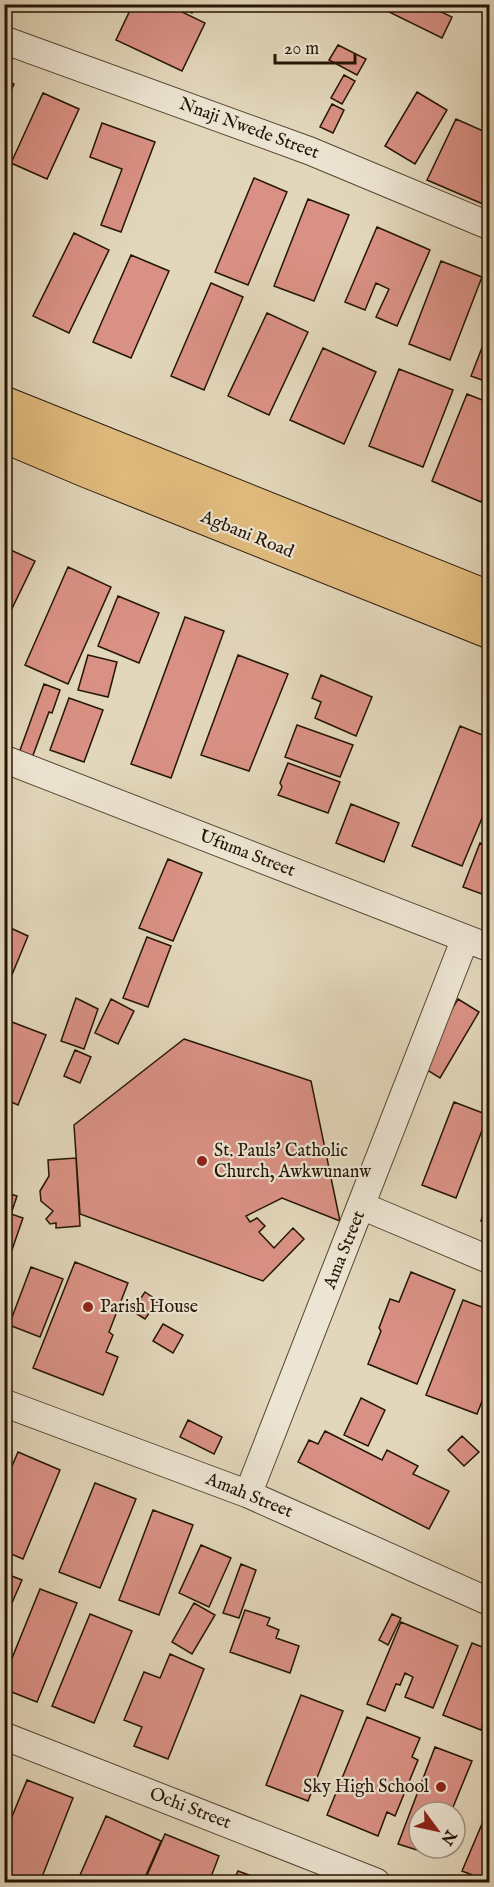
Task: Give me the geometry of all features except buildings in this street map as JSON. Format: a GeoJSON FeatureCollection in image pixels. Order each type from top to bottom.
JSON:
{"type":"FeatureCollection","features":[{"type":"Feature","properties":{"kind":"main road","name":"Agbani Road"},"geometry":{"type":"LineString","coordinates":[[4,403],[33,417],[489,598]]}},
{"type":"Feature","properties":{"kind":"main road","name":"Agbani Road"},"geometry":{"type":"LineString","coordinates":[[4,436],[489,632]]}},
{"type":"Feature","properties":{"kind":"street","name":"Nnaji Nwede Street"},"geometry":{"type":"LineString","coordinates":[[4,40],[310,151],[489,226]]}},
{"type":"Feature","properties":{"kind":"street","name":"Ufuma Street"},"geometry":{"type":"LineString","coordinates":[[4,759],[477,944]]}},
{"type":"Feature","properties":{"kind":"street","name":"Ama Street"},"geometry":{"type":"LineString","coordinates":[[249,1494],[362,1206],[477,944]]}},
{"type":"Feature","properties":{"kind":"street"},"geometry":{"type":"LineString","coordinates":[[362,1206],[489,1260]]}},
{"type":"Feature","properties":{"kind":"street","name":"Amah Street"},"geometry":{"type":"LineString","coordinates":[[4,1403],[249,1494],[489,1602]]}},
{"type":"Feature","properties":{"kind":"street","name":"Ochi Street"},"geometry":{"type":"LineString","coordinates":[[4,1736],[376,1882]]}},
{"type":"Feature","properties":{"kind":"place","name":"St. Pauls' Catholic Church, Awkwunanw"},"geometry":{"type":"Point","coordinates":[202,1161]}},
{"type":"Feature","properties":{"kind":"place","name":"Parish House"},"geometry":{"type":"Point","coordinates":[88,1307]}},
{"type":"Feature","properties":{"kind":"place","name":"Sky High School"},"geometry":{"type":"Point","coordinates":[441,1787]}}]}
